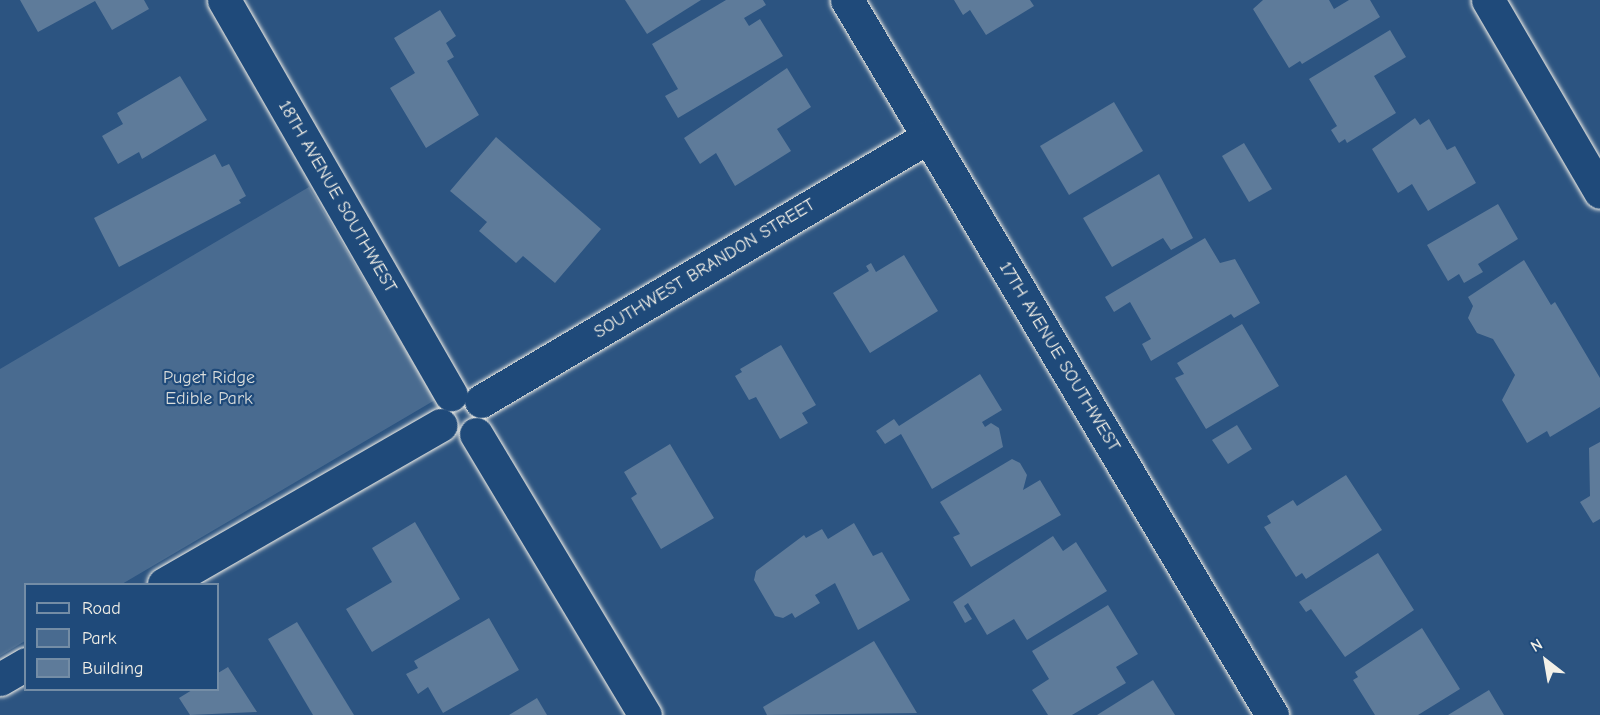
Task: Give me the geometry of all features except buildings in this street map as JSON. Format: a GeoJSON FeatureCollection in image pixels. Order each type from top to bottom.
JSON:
{"type":"FeatureCollection","features":[{"type":"Feature","properties":{"kind":"street","name":"18TH AVENUE SOUTHWEST"},"geometry":{"type":"LineString","coordinates":[[224,0],[466,398]]}},
{"type":"Feature","properties":{"kind":"street","name":"17TH AVENUE SOUTHWEST"},"geometry":{"type":"LineString","coordinates":[[847,0],[1272,715]]}},
{"type":"Feature","properties":{"kind":"street"},"geometry":{"type":"LineString","coordinates":[[1488,0],[1600,192]]}},
{"type":"Feature","properties":{"kind":"street","name":"SOUTHWEST BRANDON STREET"},"geometry":{"type":"LineString","coordinates":[[466,398],[928,137]]}},
{"type":"Feature","properties":{"kind":"street"},"geometry":{"type":"LineString","coordinates":[[466,398],[485,420],[476,434],[456,438],[441,425],[439,409],[466,398]]}},
{"type":"Feature","properties":{"kind":"street"},"geometry":{"type":"LineString","coordinates":[[167,583],[441,425]]}},
{"type":"Feature","properties":{"kind":"street"},"geometry":{"type":"LineString","coordinates":[[476,434],[645,715]]}},
{"type":"Feature","properties":{"kind":"street"},"geometry":{"type":"LineString","coordinates":[[0,679],[24,665]]}},
{"type":"Feature","properties":{"kind":"green space","name":"Puget Ridge Edible Park"},"geometry":{"type":"Polygon","coordinates":[[[309,187],[435,400],[124,583],[24,583],[24,642],[0,656],[0,369],[309,187]]]}}]}
